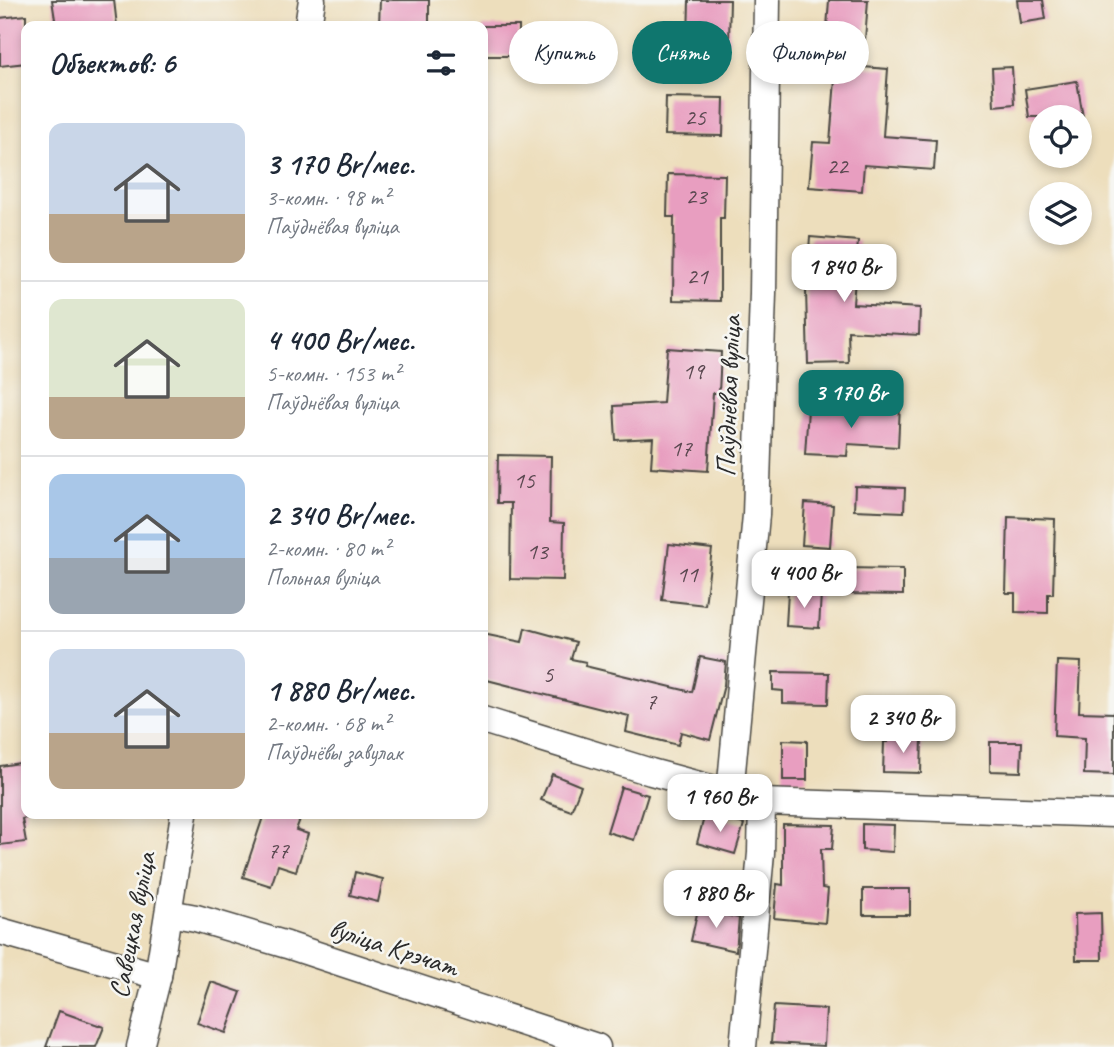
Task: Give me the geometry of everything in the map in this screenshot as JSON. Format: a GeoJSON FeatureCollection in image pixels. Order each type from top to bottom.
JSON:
{"type":"FeatureCollection","features":[{"type":"Feature","properties":{"kind":"street"},"geometry":{"type":"LineString","coordinates":[[309,21],[312,0]]}},
{"type":"Feature","properties":{"kind":"street","name":"Паўднёвая вуліца"},"geometry":{"type":"LineString","coordinates":[[730,793],[756,514],[763,293],[767,0]]}},
{"type":"Feature","properties":{"kind":"street"},"geometry":{"type":"LineString","coordinates":[[488,722],[651,772],[762,802],[1114,814]]}},
{"type":"Feature","properties":{"kind":"street"},"geometry":{"type":"LineString","coordinates":[[743,1047],[761,853],[762,802]]}},
{"type":"Feature","properties":{"kind":"street","name":"Савецкая вуліца"},"geometry":{"type":"LineString","coordinates":[[139,1047],[158,976],[183,819]]}},
{"type":"Feature","properties":{"kind":"street","name":"вуліца Крэчат"},"geometry":{"type":"LineString","coordinates":[[169,913],[196,918],[286,946],[597,1047]]}},
{"type":"Feature","properties":{"kind":"street"},"geometry":{"type":"LineString","coordinates":[[0,930],[158,976]]}},
{"type":"Feature","properties":{"kind":"building"},"geometry":{"type":"Polygon","coordinates":[[[52,0],[114,0],[116,21],[55,21],[52,0]]]}},
{"type":"Feature","properties":{"kind":"building"},"geometry":{"type":"Polygon","coordinates":[[[380,0],[429,0],[429,21],[379,21],[380,0]]]}},
{"type":"Feature","properties":{"kind":"building"},"geometry":{"type":"Polygon","coordinates":[[[689,0],[730,0],[730,21],[688,21],[689,0]]]}},
{"type":"Feature","properties":{"kind":"building"},"geometry":{"type":"Polygon","coordinates":[[[829,0],[868,0],[866,21],[828,21],[829,0]]]}},
{"type":"Feature","properties":{"kind":"building"},"geometry":{"type":"Polygon","coordinates":[[[1017,0],[1043,0],[1046,19],[1020,23],[1017,0]]]}},
{"type":"Feature","properties":{"kind":"building"},"geometry":{"type":"Polygon","coordinates":[[[26,15],[26,21],[21,21],[21,64],[0,66],[0,18],[26,15]]]}},
{"type":"Feature","properties":{"kind":"building"},"geometry":{"type":"Polygon","coordinates":[[[488,26],[509,26],[509,56],[488,56],[488,26]]]}},
{"type":"Feature","properties":{"kind":"building"},"geometry":{"type":"Polygon","coordinates":[[[869,67],[888,69],[883,136],[936,140],[934,170],[864,165],[862,191],[809,187],[813,142],[830,143],[835,84],[869,84],[869,67]]]}},
{"type":"Feature","properties":{"kind":"building"},"geometry":{"type":"Polygon","coordinates":[[[1012,67],[1014,104],[994,106],[992,68],[1012,67]]]}},
{"type":"Feature","properties":{"kind":"building"},"geometry":{"type":"Polygon","coordinates":[[[1077,81],[1081,105],[1029,105],[1029,117],[1025,89],[1077,81]]]}},
{"type":"Feature","properties":{"kind":"building"},"geometry":{"type":"Polygon","coordinates":[[[666,97],[724,98],[723,136],[665,135],[666,97]]]}},
{"type":"Feature","properties":{"kind":"building"},"geometry":{"type":"Polygon","coordinates":[[[668,174],[725,175],[724,218],[720,218],[720,301],[673,300],[674,217],[667,217],[668,174]]]}},
{"type":"Feature","properties":{"kind":"building"},"geometry":{"type":"Polygon","coordinates":[[[810,237],[858,241],[853,304],[920,308],[919,335],[848,331],[849,363],[808,364],[806,290],[810,237]]]}},
{"type":"Feature","properties":{"kind":"building"},"geometry":{"type":"Polygon","coordinates":[[[667,348],[721,352],[719,393],[713,393],[708,471],[651,467],[653,438],[616,440],[614,406],[663,403],[667,348]]]}},
{"type":"Feature","properties":{"kind":"building"},"geometry":{"type":"Polygon","coordinates":[[[877,404],[900,405],[898,447],[848,444],[847,456],[805,454],[808,409],[876,414],[877,404]]]}},
{"type":"Feature","properties":{"kind":"building"},"geometry":{"type":"Polygon","coordinates":[[[498,455],[551,456],[550,522],[564,523],[563,580],[510,579],[511,503],[497,503],[498,455]]]}},
{"type":"Feature","properties":{"kind":"building"},"geometry":{"type":"Polygon","coordinates":[[[855,486],[905,488],[904,512],[854,510],[855,486]]]}},
{"type":"Feature","properties":{"kind":"building"},"geometry":{"type":"Polygon","coordinates":[[[805,503],[833,505],[830,547],[802,545],[805,503]]]}},
{"type":"Feature","properties":{"kind":"building"},"geometry":{"type":"Polygon","coordinates":[[[1008,517],[1055,519],[1053,594],[1048,594],[1048,613],[1015,612],[1015,593],[1006,593],[1008,517]]]}},
{"type":"Feature","properties":{"kind":"building"},"geometry":{"type":"Polygon","coordinates":[[[669,544],[712,549],[705,605],[662,600],[669,544]]]}},
{"type":"Feature","properties":{"kind":"building"},"geometry":{"type":"Polygon","coordinates":[[[844,568],[903,569],[903,595],[843,594],[844,568]]]}},
{"type":"Feature","properties":{"kind":"building"},"geometry":{"type":"Polygon","coordinates":[[[788,591],[821,593],[819,628],[786,626],[788,591]]]}},
{"type":"Feature","properties":{"kind":"building"},"geometry":{"type":"Polygon","coordinates":[[[525,628],[576,642],[571,659],[586,662],[585,666],[692,692],[700,657],[726,662],[724,685],[710,740],[681,732],[678,745],[626,732],[629,716],[488,680],[488,635],[522,642],[525,628]]]}},
{"type":"Feature","properties":{"kind":"building"},"geometry":{"type":"Polygon","coordinates":[[[1057,661],[1081,662],[1079,712],[1114,713],[1114,775],[1084,774],[1085,738],[1054,736],[1057,661]]]}},
{"type":"Feature","properties":{"kind":"building"},"geometry":{"type":"Polygon","coordinates":[[[773,672],[829,673],[828,704],[783,703],[783,691],[773,690],[773,672]]]}},
{"type":"Feature","properties":{"kind":"building"},"geometry":{"type":"Polygon","coordinates":[[[888,738],[922,738],[921,773],[883,772],[884,742],[888,742],[888,738]]]}},
{"type":"Feature","properties":{"kind":"building"},"geometry":{"type":"Polygon","coordinates":[[[783,740],[807,741],[807,780],[783,780],[783,740]]]}},
{"type":"Feature","properties":{"kind":"building"},"geometry":{"type":"Polygon","coordinates":[[[990,742],[1022,742],[1021,772],[990,771],[990,742]]]}},
{"type":"Feature","properties":{"kind":"building"},"geometry":{"type":"Polygon","coordinates":[[[21,763],[21,819],[26,842],[0,845],[0,766],[21,763]]]}},
{"type":"Feature","properties":{"kind":"building"},"geometry":{"type":"Polygon","coordinates":[[[552,774],[581,786],[571,811],[541,800],[552,774]]]}},
{"type":"Feature","properties":{"kind":"building"},"geometry":{"type":"Polygon","coordinates":[[[621,787],[648,795],[634,840],[607,832],[621,787]]]}},
{"type":"Feature","properties":{"kind":"building"},"geometry":{"type":"Polygon","coordinates":[[[705,814],[744,824],[735,854],[697,843],[705,814]]]}},
{"type":"Feature","properties":{"kind":"building"},"geometry":{"type":"Polygon","coordinates":[[[262,819],[300,819],[296,830],[308,834],[296,871],[278,865],[271,886],[243,877],[262,819]]]}},
{"type":"Feature","properties":{"kind":"building"},"geometry":{"type":"Polygon","coordinates":[[[783,824],[834,825],[832,849],[821,849],[822,888],[828,889],[825,923],[774,918],[777,884],[783,885],[783,824]]]}},
{"type":"Feature","properties":{"kind":"building"},"geometry":{"type":"Polygon","coordinates":[[[862,824],[894,825],[893,852],[862,850],[862,824]]]}},
{"type":"Feature","properties":{"kind":"building"},"geometry":{"type":"Polygon","coordinates":[[[355,872],[383,879],[378,902],[350,895],[355,872]]]}},
{"type":"Feature","properties":{"kind":"building"},"geometry":{"type":"Polygon","coordinates":[[[863,889],[910,889],[910,915],[863,915],[863,889]]]}},
{"type":"Feature","properties":{"kind":"building"},"geometry":{"type":"Polygon","coordinates":[[[698,909],[739,918],[736,951],[691,941],[698,909]]]}},
{"type":"Feature","properties":{"kind":"building"},"geometry":{"type":"Polygon","coordinates":[[[1101,913],[1102,960],[1076,960],[1075,914],[1101,913]]]}},
{"type":"Feature","properties":{"kind":"building"},"geometry":{"type":"Polygon","coordinates":[[[211,982],[241,992],[226,1033],[197,1023],[211,982]]]}},
{"type":"Feature","properties":{"kind":"building"},"geometry":{"type":"Polygon","coordinates":[[[774,1006],[826,1009],[824,1046],[771,1043],[774,1006]]]}},
{"type":"Feature","properties":{"kind":"building"},"geometry":{"type":"Polygon","coordinates":[[[59,1011],[104,1027],[96,1047],[46,1047],[59,1011]]]}}]}
